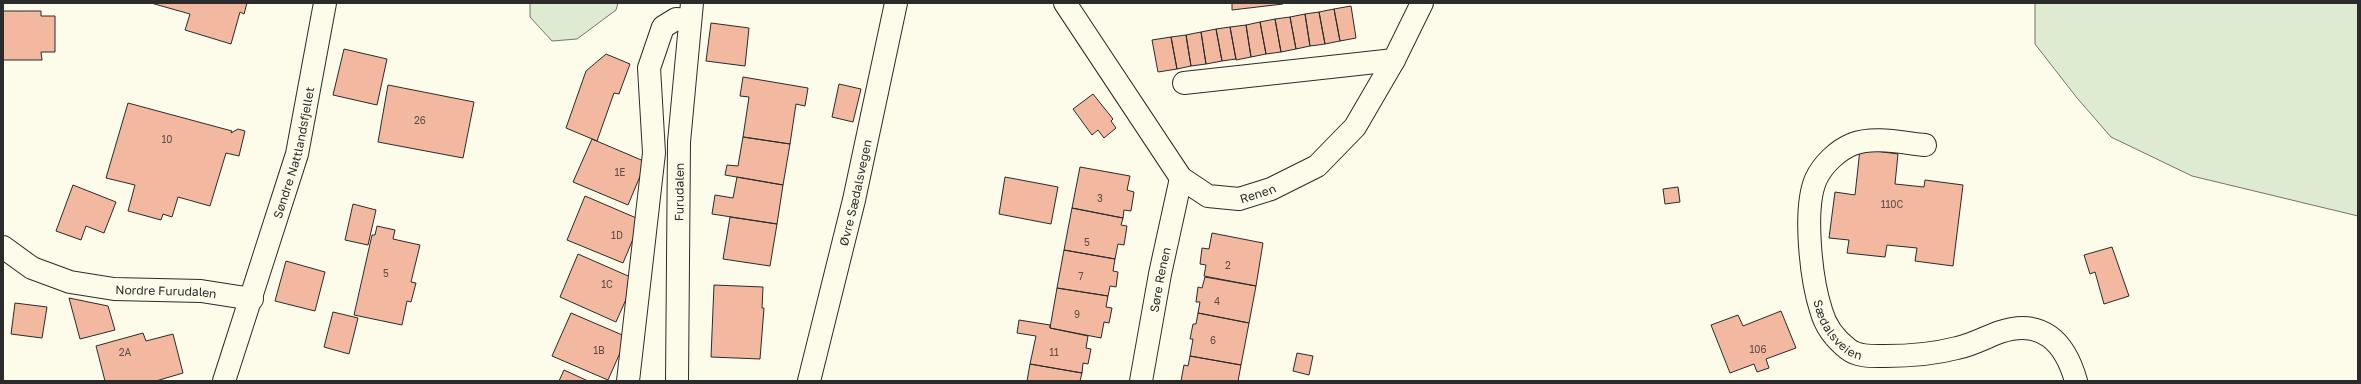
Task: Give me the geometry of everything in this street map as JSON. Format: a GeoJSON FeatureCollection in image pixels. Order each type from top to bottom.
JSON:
{"type":"FeatureCollection","features":[{"type":"Feature","properties":{"kind":"street","name":"Søndre Nattlandsfjellet"},"geometry":{"type":"LineString","coordinates":[[252,299],[297,154],[325,3]]}},
{"type":"Feature","properties":{"kind":"street","name":"Øvre Sædalsvegen"},"geometry":{"type":"LineString","coordinates":[[809,381],[854,200],[896,3]]}},
{"type":"Feature","properties":{"kind":"street","name":"Renen"},"geometry":{"type":"LineString","coordinates":[[1065,3],[1180,178],[1208,196],[1239,199],[1271,189],[1317,166],[1355,127],[1394,60],[1422,3]]}},
{"type":"Feature","properties":{"kind":"street"},"geometry":{"type":"LineString","coordinates":[[628,381],[654,153],[649,68],[663,27],[691,11]]}},
{"type":"Feature","properties":{"kind":"street","name":"Furudalen"},"geometry":{"type":"LineString","coordinates":[[677,381],[679,142],[691,11]]}},
{"type":"Feature","properties":{"kind":"street"},"geometry":{"type":"LineString","coordinates":[[1184,83],[1394,60]]}},
{"type":"Feature","properties":{"kind":"street","name":"Sædalsveien"},"geometry":{"type":"LineString","coordinates":[[1925,145],[1879,141],[1853,144],[1830,159],[1816,178],[1808,209],[1814,282],[1821,310],[1831,332],[1849,350],[1866,356],[1904,356],[1958,348],[2001,332],[2025,327],[2043,331],[2059,343],[2071,364],[2076,381]]}},
{"type":"Feature","properties":{"kind":"street","name":"Søre Renen"},"geometry":{"type":"LineString","coordinates":[[1141,381],[1160,274],[1180,178]]}},
{"type":"Feature","properties":{"kind":"street","name":"Nordre Furudalen"},"geometry":{"type":"LineString","coordinates":[[3,247],[32,268],[70,282],[114,289],[201,291],[252,299]]}},
{"type":"Feature","properties":{"kind":"street"},"geometry":{"type":"LineString","coordinates":[[224,381],[252,299]]}},
{"type":"Feature","properties":{"kind":"green space"},"geometry":{"type":"Polygon","coordinates":[[[530,3],[618,3],[616,10],[577,39],[552,41],[530,17],[530,3]]]}},
{"type":"Feature","properties":{"kind":"green space"},"geometry":{"type":"Polygon","coordinates":[[[2035,3],[2358,3],[2358,216],[2192,176],[2111,137],[2077,98],[2035,44],[2035,3]]]}},
{"type":"Feature","properties":{"kind":"building"},"geometry":{"type":"Polygon","coordinates":[[[151,3],[247,3],[244,14],[240,12],[231,44],[185,30],[190,14],[151,3]]]}},
{"type":"Feature","properties":{"kind":"building"},"geometry":{"type":"Polygon","coordinates":[[[1232,3],[1283,3],[1283,4],[1232,10],[1232,3]]]}},
{"type":"Feature","properties":{"kind":"building"},"geometry":{"type":"Polygon","coordinates":[[[1351,6],[1356,38],[1340,41],[1334,9],[1351,6]]]}},
{"type":"Feature","properties":{"kind":"building"},"geometry":{"type":"Polygon","coordinates":[[[1334,9],[1340,41],[1325,44],[1319,12],[1334,9]]]}},
{"type":"Feature","properties":{"kind":"building"},"geometry":{"type":"Polygon","coordinates":[[[3,11],[41,11],[41,16],[55,16],[55,52],[41,52],[42,60],[3,60],[3,11]]]}},
{"type":"Feature","properties":{"kind":"building"},"geometry":{"type":"Polygon","coordinates":[[[1319,12],[1325,44],[1310,46],[1305,14],[1319,12]]]}},
{"type":"Feature","properties":{"kind":"building"},"geometry":{"type":"Polygon","coordinates":[[[1305,14],[1310,46],[1296,49],[1290,17],[1305,14]]]}},
{"type":"Feature","properties":{"kind":"building"},"geometry":{"type":"Polygon","coordinates":[[[1290,17],[1296,49],[1281,52],[1275,19],[1290,17]]]}},
{"type":"Feature","properties":{"kind":"building"},"geometry":{"type":"Polygon","coordinates":[[[1275,19],[1281,52],[1266,54],[1260,22],[1275,19]]]}},
{"type":"Feature","properties":{"kind":"building"},"geometry":{"type":"Polygon","coordinates":[[[1260,22],[1266,54],[1251,57],[1246,25],[1260,22]]]}},
{"type":"Feature","properties":{"kind":"building"},"geometry":{"type":"Polygon","coordinates":[[[711,23],[749,28],[745,66],[706,61],[711,23]]]}},
{"type":"Feature","properties":{"kind":"building"},"geometry":{"type":"Polygon","coordinates":[[[1246,25],[1251,57],[1236,60],[1230,27],[1246,25]]]}},
{"type":"Feature","properties":{"kind":"building"},"geometry":{"type":"Polygon","coordinates":[[[1230,27],[1236,59],[1222,61],[1216,29],[1230,27]]]}},
{"type":"Feature","properties":{"kind":"building"},"geometry":{"type":"Polygon","coordinates":[[[1216,29],[1222,61],[1206,64],[1201,32],[1216,29]]]}},
{"type":"Feature","properties":{"kind":"building"},"geometry":{"type":"Polygon","coordinates":[[[1201,32],[1206,64],[1191,66],[1186,35],[1201,32]]]}},
{"type":"Feature","properties":{"kind":"building"},"geometry":{"type":"Polygon","coordinates":[[[1186,35],[1191,66],[1177,69],[1171,37],[1186,35]]]}},
{"type":"Feature","properties":{"kind":"building"},"geometry":{"type":"Polygon","coordinates":[[[1171,37],[1177,69],[1158,72],[1152,40],[1171,37]]]}},
{"type":"Feature","properties":{"kind":"building"},"geometry":{"type":"Polygon","coordinates":[[[344,49],[387,59],[377,105],[333,95],[344,49]]]}},
{"type":"Feature","properties":{"kind":"building"},"geometry":{"type":"Polygon","coordinates":[[[606,54],[630,64],[619,94],[614,93],[597,141],[566,128],[586,71],[606,54]]]}},
{"type":"Feature","properties":{"kind":"building"},"geometry":{"type":"Polygon","coordinates":[[[743,77],[808,88],[805,106],[796,104],[790,144],[743,137],[749,97],[740,96],[743,77]]]}},
{"type":"Feature","properties":{"kind":"building"},"geometry":{"type":"Polygon","coordinates":[[[839,84],[861,89],[853,122],[832,117],[839,84]]]}},
{"type":"Feature","properties":{"kind":"building"},"geometry":{"type":"Polygon","coordinates":[[[388,85],[474,102],[463,158],[378,142],[388,85]]]}},
{"type":"Feature","properties":{"kind":"building"},"geometry":{"type":"Polygon","coordinates":[[[1093,94],[1113,119],[1111,121],[1116,128],[1104,138],[1098,130],[1092,135],[1073,109],[1093,94]]]}},
{"type":"Feature","properties":{"kind":"building"},"geometry":{"type":"Polygon","coordinates":[[[128,103],[232,131],[231,133],[238,129],[245,131],[239,156],[226,153],[210,206],[178,197],[172,217],[163,214],[161,220],[128,211],[135,185],[106,178],[128,103]]]}},
{"type":"Feature","properties":{"kind":"building"},"geometry":{"type":"Polygon","coordinates":[[[743,137],[790,144],[783,185],[725,175],[727,165],[738,166],[743,137]]]}},
{"type":"Feature","properties":{"kind":"building"},"geometry":{"type":"Polygon","coordinates":[[[592,139],[646,162],[628,205],[573,182],[592,139]]]}},
{"type":"Feature","properties":{"kind":"building"},"geometry":{"type":"Polygon","coordinates":[[[1860,149],[1898,154],[1895,184],[1924,187],[1925,180],[1963,185],[1953,266],[1915,261],[1917,248],[1887,245],[1885,257],[1847,253],[1849,240],[1829,238],[1835,192],[1855,195],[1860,149]]]}},
{"type":"Feature","properties":{"kind":"building"},"geometry":{"type":"Polygon","coordinates":[[[1080,167],[1130,176],[1127,190],[1134,192],[1131,211],[1124,210],[1123,218],[1072,208],[1080,167]]]}},
{"type":"Feature","properties":{"kind":"building"},"geometry":{"type":"Polygon","coordinates":[[[737,177],[783,185],[777,224],[712,214],[715,195],[733,198],[737,177]]]}},
{"type":"Feature","properties":{"kind":"building"},"geometry":{"type":"Polygon","coordinates":[[[1005,177],[1058,187],[1051,224],[999,214],[1005,177]]]}},
{"type":"Feature","properties":{"kind":"building"},"geometry":{"type":"Polygon","coordinates":[[[73,185],[116,202],[104,233],[86,226],[81,240],[56,231],[73,185]]]}},
{"type":"Feature","properties":{"kind":"building"},"geometry":{"type":"Polygon","coordinates":[[[1678,187],[1680,202],[1665,204],[1663,189],[1678,187]]]}},
{"type":"Feature","properties":{"kind":"building"},"geometry":{"type":"Polygon","coordinates":[[[585,196],[641,220],[623,263],[567,240],[585,196]]]}},
{"type":"Feature","properties":{"kind":"building"},"geometry":{"type":"Polygon","coordinates":[[[353,204],[376,210],[368,245],[345,240],[353,204]]]}},
{"type":"Feature","properties":{"kind":"building"},"geometry":{"type":"Polygon","coordinates":[[[1072,208],[1123,218],[1121,225],[1127,226],[1124,245],[1118,244],[1115,259],[1064,250],[1072,208]]]}},
{"type":"Feature","properties":{"kind":"building"},"geometry":{"type":"Polygon","coordinates":[[[730,217],[777,224],[770,266],[723,259],[730,217]]]}},
{"type":"Feature","properties":{"kind":"building"},"geometry":{"type":"Polygon","coordinates":[[[377,226],[395,230],[393,239],[420,245],[411,282],[416,283],[411,302],[407,301],[402,325],[354,315],[372,235],[375,235],[377,226]]]}},
{"type":"Feature","properties":{"kind":"building"},"geometry":{"type":"Polygon","coordinates":[[[1212,233],[1263,243],[1256,286],[1204,276],[1206,265],[1200,264],[1202,248],[1209,249],[1212,233]]]}},
{"type":"Feature","properties":{"kind":"building"},"geometry":{"type":"Polygon","coordinates":[[[2112,247],[2129,296],[2104,304],[2095,272],[2090,274],[2084,255],[2112,247]]]}},
{"type":"Feature","properties":{"kind":"building"},"geometry":{"type":"Polygon","coordinates":[[[1064,250],[1115,259],[1113,271],[1118,272],[1116,287],[1110,286],[1108,296],[1057,288],[1064,250]]]}},
{"type":"Feature","properties":{"kind":"building"},"geometry":{"type":"Polygon","coordinates":[[[578,254],[635,279],[616,322],[560,297],[578,254]]]}},
{"type":"Feature","properties":{"kind":"building"},"geometry":{"type":"Polygon","coordinates":[[[286,261],[325,272],[315,311],[275,301],[286,261]]]}},
{"type":"Feature","properties":{"kind":"building"},"geometry":{"type":"Polygon","coordinates":[[[1205,277],[1256,286],[1249,323],[1198,313],[1200,302],[1196,302],[1198,287],[1202,288],[1205,277]]]}},
{"type":"Feature","properties":{"kind":"building"},"geometry":{"type":"Polygon","coordinates":[[[714,285],[763,287],[762,308],[764,308],[760,359],[711,357],[714,285]]]}},
{"type":"Feature","properties":{"kind":"building"},"geometry":{"type":"Polygon","coordinates":[[[1057,288],[1108,296],[1106,307],[1112,308],[1109,323],[1104,322],[1101,338],[1050,328],[1057,288]]]}},
{"type":"Feature","properties":{"kind":"building"},"geometry":{"type":"Polygon","coordinates":[[[69,298],[108,306],[115,330],[80,339],[69,298]]]}},
{"type":"Feature","properties":{"kind":"building"},"geometry":{"type":"Polygon","coordinates":[[[15,303],[47,307],[42,338],[11,334],[15,303]]]}},
{"type":"Feature","properties":{"kind":"building"},"geometry":{"type":"Polygon","coordinates":[[[1781,311],[1796,348],[1766,359],[1769,368],[1757,372],[1754,364],[1730,373],[1711,325],[1738,315],[1743,326],[1781,311]]]}},
{"type":"Feature","properties":{"kind":"building"},"geometry":{"type":"Polygon","coordinates":[[[333,312],[358,318],[349,354],[324,347],[333,312]]]}},
{"type":"Feature","properties":{"kind":"building"},"geometry":{"type":"Polygon","coordinates":[[[571,313],[627,337],[608,380],[552,356],[571,313]]]}},
{"type":"Feature","properties":{"kind":"building"},"geometry":{"type":"Polygon","coordinates":[[[1198,313],[1249,323],[1241,365],[1190,356],[1193,339],[1190,339],[1193,324],[1196,324],[1198,313]]]}},
{"type":"Feature","properties":{"kind":"building"},"geometry":{"type":"Polygon","coordinates":[[[1019,320],[1050,325],[1050,328],[1088,336],[1086,348],[1091,349],[1088,364],[1083,363],[1082,373],[1030,364],[1036,336],[1017,333],[1019,320]]]}},
{"type":"Feature","properties":{"kind":"building"},"geometry":{"type":"Polygon","coordinates":[[[143,333],[146,341],[173,334],[183,373],[156,381],[105,381],[96,346],[143,333]]]}},
{"type":"Feature","properties":{"kind":"building"},"geometry":{"type":"Polygon","coordinates":[[[1297,353],[1313,356],[1309,375],[1293,371],[1297,353]]]}},
{"type":"Feature","properties":{"kind":"building"},"geometry":{"type":"Polygon","coordinates":[[[1190,356],[1241,365],[1238,381],[1181,381],[1184,365],[1188,366],[1190,356]]]}},
{"type":"Feature","properties":{"kind":"building"},"geometry":{"type":"Polygon","coordinates":[[[1030,364],[1082,373],[1080,381],[1027,381],[1030,364]]]}},
{"type":"Feature","properties":{"kind":"building"},"geometry":{"type":"Polygon","coordinates":[[[564,370],[588,381],[559,381],[564,370]]]}}]}
